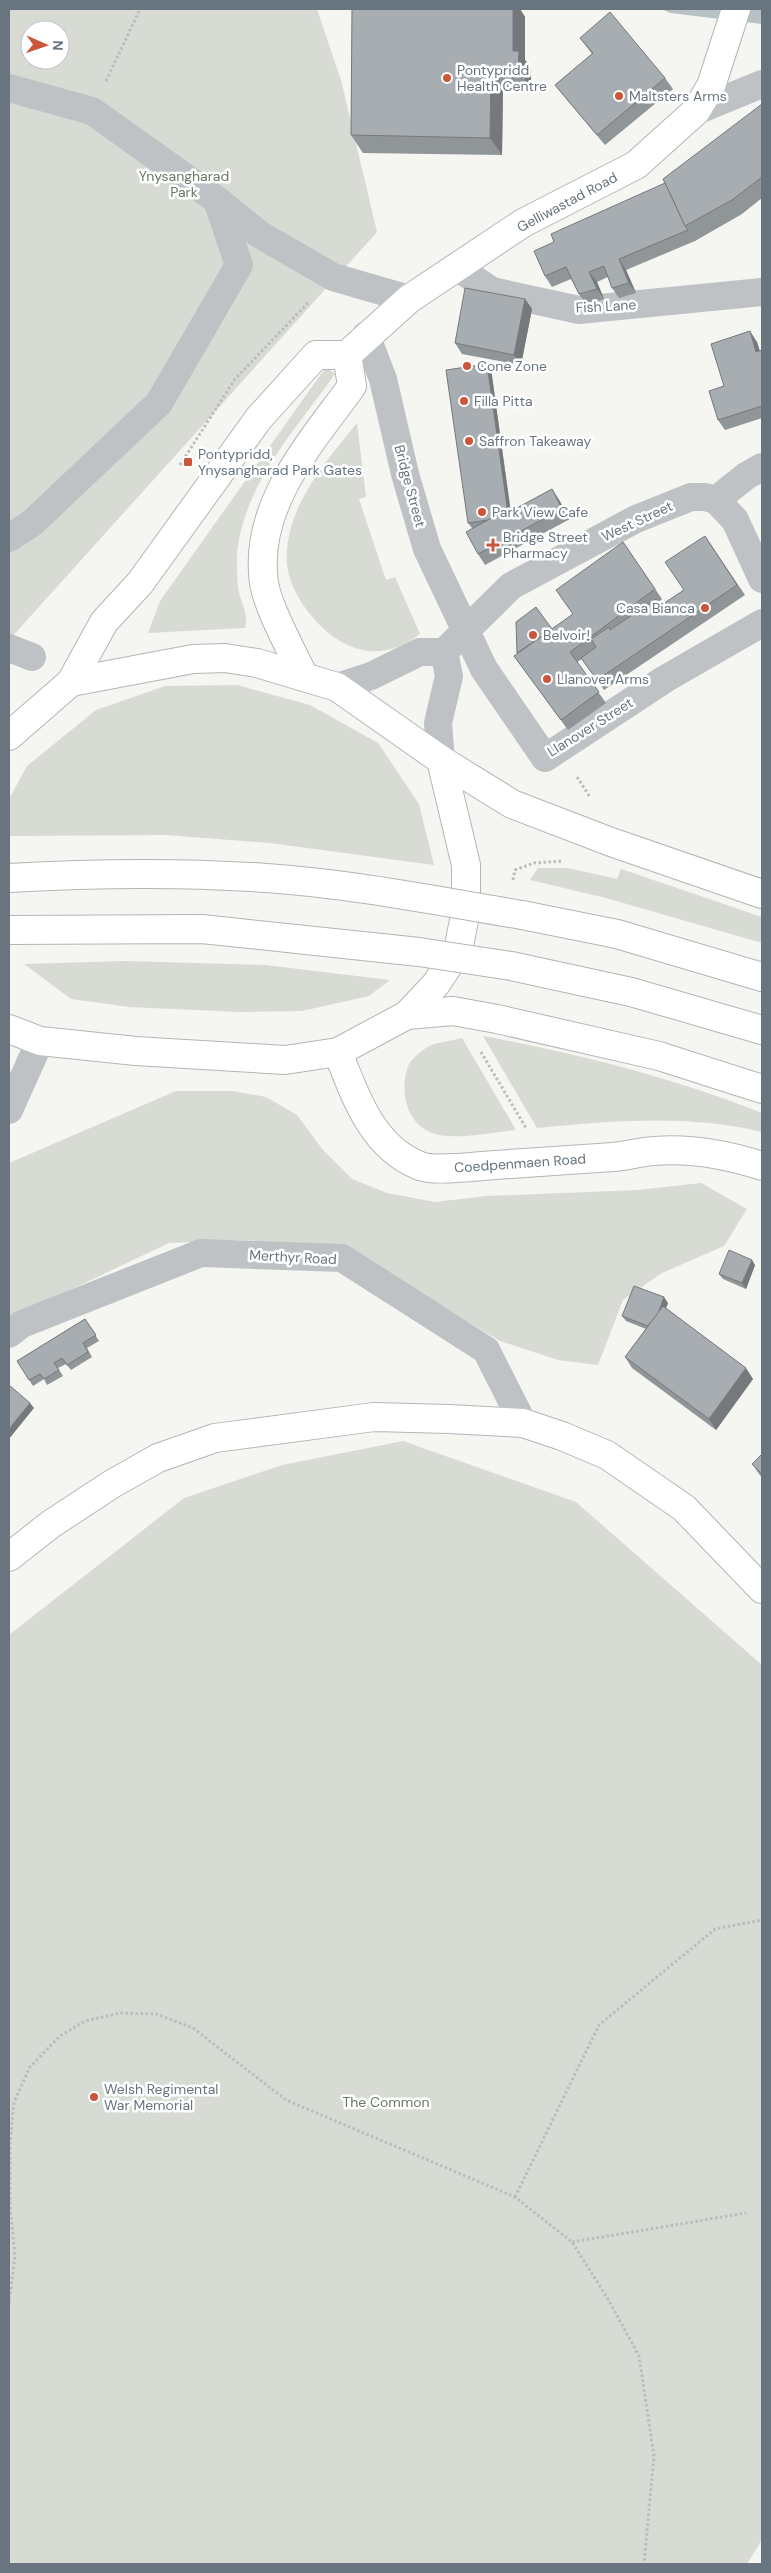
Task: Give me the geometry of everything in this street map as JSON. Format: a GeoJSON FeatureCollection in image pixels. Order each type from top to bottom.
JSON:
{"type":"FeatureCollection","features":[{"type":"Feature","properties":{"kind":"main road","name":"Gelliwastad Road"},"geometry":{"type":"LineString","coordinates":[[347,355],[366,335],[410,299],[523,223],[636,165],[696,111],[711,86],[736,9]]}},
{"type":"Feature","properties":{"kind":"main road"},"geometry":{"type":"LineString","coordinates":[[9,736],[71,682],[104,622],[140,583],[259,418],[316,355],[347,355],[352,386],[284,484],[267,522],[262,547],[264,585],[303,675]]}},
{"type":"Feature","properties":{"kind":"main road"},"geometry":{"type":"LineString","coordinates":[[71,682],[193,659],[224,658],[257,663],[303,675],[336,687],[440,760],[512,804],[611,842],[762,894]]}},
{"type":"Feature","properties":{"kind":"main road"},"geometry":{"type":"LineString","coordinates":[[9,1029],[40,1041],[136,1052],[285,1060],[338,1052],[407,1015],[436,984],[458,950],[466,910],[466,865],[440,760]]}},
{"type":"Feature","properties":{"kind":"main road"},"geometry":{"type":"LineString","coordinates":[[9,878],[162,873],[268,878],[376,891],[522,914],[617,934],[762,976]]}},
{"type":"Feature","properties":{"kind":"main road"},"geometry":{"type":"LineString","coordinates":[[9,930],[202,929],[419,952],[512,966],[631,992],[762,1030]]}},
{"type":"Feature","properties":{"kind":"main road"},"geometry":{"type":"LineString","coordinates":[[407,1015],[453,1012],[497,1019],[659,1056],[762,1089]]}},
{"type":"Feature","properties":{"kind":"main road","name":"Coedpenmaen Road"},"geometry":{"type":"LineString","coordinates":[[338,1052],[356,1101],[374,1130],[400,1155],[421,1166],[452,1167],[615,1157],[656,1151],[705,1152],[762,1166]]}},
{"type":"Feature","properties":{"kind":"main road"},"geometry":{"type":"LineString","coordinates":[[9,1556],[51,1524],[150,1462],[215,1438],[374,1417],[523,1423],[562,1436],[607,1456],[661,1492],[684,1508],[762,1589]]}},
{"type":"Feature","properties":{"kind":"street"},"geometry":{"type":"LineString","coordinates":[[696,111],[762,84]]}},
{"type":"Feature","properties":{"kind":"street"},"geometry":{"type":"LineString","coordinates":[[9,88],[92,111],[217,200],[259,234],[333,277],[410,299]]}},
{"type":"Feature","properties":{"kind":"street"},"geometry":{"type":"LineString","coordinates":[[9,538],[32,523],[159,403],[239,264],[217,200]]}},
{"type":"Feature","properties":{"kind":"street","name":"Fish Lane"},"geometry":{"type":"LineString","coordinates":[[458,268],[492,291],[579,310],[762,292]]}},
{"type":"Feature","properties":{"kind":"street","name":"Bridge Street"},"geometry":{"type":"LineString","coordinates":[[366,335],[383,378],[405,474],[427,548],[465,632]]}},
{"type":"Feature","properties":{"kind":"street"},"geometry":{"type":"LineString","coordinates":[[762,467],[746,476],[716,500],[735,520],[762,579]]}},
{"type":"Feature","properties":{"kind":"street","name":"West Street"},"geometry":{"type":"LineString","coordinates":[[444,652],[511,586],[636,519],[691,497],[716,500]]}},
{"type":"Feature","properties":{"kind":"street","name":"Llanover Street"},"geometry":{"type":"LineString","coordinates":[[465,632],[484,669],[545,758],[665,679],[762,623]]}},
{"type":"Feature","properties":{"kind":"street"},"geometry":{"type":"LineString","coordinates":[[336,687],[371,676],[420,652],[444,652],[449,676],[438,723],[440,760]]}},
{"type":"Feature","properties":{"kind":"street"},"geometry":{"type":"LineString","coordinates":[[9,1110],[40,1041]]}},
{"type":"Feature","properties":{"kind":"street","name":"Merthyr Road"},"geometry":{"type":"LineString","coordinates":[[9,1334],[22,1324],[200,1253],[342,1258],[486,1350],[523,1423]]}},
{"type":"Feature","properties":{"kind":"path"},"geometry":{"type":"LineString","coordinates":[[92,111],[140,9]]}},
{"type":"Feature","properties":{"kind":"path"},"geometry":{"type":"LineString","coordinates":[[575,773],[594,802]]}},
{"type":"Feature","properties":{"kind":"path"},"geometry":{"type":"LineString","coordinates":[[479,1048],[530,1136],[534,1162]]}},
{"type":"Feature","properties":{"kind":"path"},"geometry":{"type":"LineString","coordinates":[[515,2197],[599,2025],[716,1929],[762,1920]]}},
{"type":"Feature","properties":{"kind":"path"},"geometry":{"type":"LineString","coordinates":[[9,2304],[15,2256],[10,2205],[10,2145],[14,2102],[30,2067],[60,2036],[85,2022],[120,2013],[156,2014],[193,2028],[286,2100],[515,2197],[572,2242],[608,2299],[638,2356],[654,2456],[644,2564]]}},
{"type":"Feature","properties":{"kind":"path"},"geometry":{"type":"LineString","coordinates":[[572,2242],[746,2213]]}},
{"type":"Feature","properties":{"kind":"green space","name":"Ynysangharad Park"},"geometry":{"type":"Polygon","coordinates":[[[9,9],[317,9],[341,80],[377,232],[9,640],[9,9]]]}},
{"type":"Feature","properties":{"kind":"green space"},"geometry":{"type":"Polygon","coordinates":[[[326,367],[335,374],[273,459],[249,506],[241,531],[237,557],[237,576],[246,618],[245,628],[148,633],[160,601],[326,367]]]}},
{"type":"Feature","properties":{"kind":"green space"},"geometry":{"type":"Polygon","coordinates":[[[357,423],[366,497],[359,499],[386,580],[395,577],[420,634],[404,644],[388,650],[358,649],[343,643],[317,623],[294,588],[287,564],[288,544],[299,506],[320,470],[357,423]]]}},
{"type":"Feature","properties":{"kind":"green space"},"geometry":{"type":"Polygon","coordinates":[[[237,685],[310,705],[378,743],[419,804],[434,865],[270,843],[165,835],[9,836],[9,799],[27,766],[96,710],[165,686],[237,685]]]}},
{"type":"Feature","properties":{"kind":"green space"},"geometry":{"type":"Polygon","coordinates":[[[538,868],[568,868],[617,879],[621,869],[762,917],[762,943],[606,898],[530,880],[538,868]]]}},
{"type":"Feature","properties":{"kind":"green space"},"geometry":{"type":"Polygon","coordinates":[[[126,961],[265,965],[390,980],[369,996],[302,1011],[240,1012],[129,1007],[71,999],[24,964],[126,961]]]}},
{"type":"Feature","properties":{"kind":"green space"},"geometry":{"type":"Polygon","coordinates":[[[483,1036],[589,1059],[694,1088],[762,1113],[762,1132],[734,1126],[678,1121],[622,1121],[537,1128],[483,1036]]]}},
{"type":"Feature","properties":{"kind":"green space"},"geometry":{"type":"Polygon","coordinates":[[[462,1038],[516,1130],[462,1136],[440,1135],[423,1128],[410,1113],[405,1094],[405,1084],[410,1062],[429,1046],[462,1038]]]}},
{"type":"Feature","properties":{"kind":"green space"},"geometry":{"type":"Polygon","coordinates":[[[176,1091],[233,1091],[266,1097],[297,1115],[323,1150],[352,1179],[387,1193],[435,1202],[486,1196],[637,1190],[701,1183],[747,1209],[724,1246],[662,1273],[623,1300],[598,1365],[558,1360],[500,1341],[341,1245],[238,1240],[169,1243],[9,1319],[9,1163],[176,1091]]]}},
{"type":"Feature","properties":{"kind":"green space","name":"The Common"},"geometry":{"type":"Polygon","coordinates":[[[403,1441],[576,1502],[762,1665],[762,2540],[747,2564],[9,2564],[9,1635],[184,1498],[282,1465],[403,1441]]]}},
{"type":"Feature","properties":{"kind":"shaded area"},"geometry":{"type":"Polygon","coordinates":[[[662,9],[762,9],[762,24],[670,13],[662,9]]]}},
{"type":"Feature","properties":{"kind":"building","name":"Pontypridd Health Centre"},"geometry":{"type":"Polygon","coordinates":[[[352,9],[513,9],[513,51],[519,51],[518,70],[491,70],[490,138],[351,135],[352,9]]]}},
{"type":"Feature","properties":{"kind":"building"},"geometry":{"type":"Polygon","coordinates":[[[610,12],[665,78],[597,135],[555,85],[593,53],[580,38],[610,12]]]}},
{"type":"Feature","properties":{"kind":"building"},"geometry":{"type":"Polygon","coordinates":[[[762,104],[762,177],[732,200],[685,226],[663,179],[762,104]]]}},
{"type":"Feature","properties":{"kind":"building"},"geometry":{"type":"Polygon","coordinates":[[[665,183],[688,230],[619,259],[629,283],[612,288],[604,266],[589,272],[597,289],[579,294],[566,267],[545,276],[534,251],[554,242],[551,234],[665,183]]]}},
{"type":"Feature","properties":{"kind":"building"},"geometry":{"type":"Polygon","coordinates":[[[465,288],[525,299],[514,355],[455,343],[465,288]]]}},
{"type":"Feature","properties":{"kind":"building"},"geometry":{"type":"Polygon","coordinates":[[[750,331],[756,352],[762,350],[762,406],[718,420],[709,391],[724,386],[711,344],[750,331]]]}},
{"type":"Feature","properties":{"kind":"building"},"geometry":{"type":"Polygon","coordinates":[[[487,364],[508,513],[501,517],[499,514],[488,520],[468,523],[446,370],[487,364]]]}},
{"type":"Feature","properties":{"kind":"building"},"geometry":{"type":"Polygon","coordinates":[[[552,489],[562,509],[478,554],[466,532],[499,514],[500,517],[552,489]]]}},
{"type":"Feature","properties":{"kind":"building"},"geometry":{"type":"Polygon","coordinates":[[[705,536],[737,585],[597,680],[581,658],[596,647],[591,639],[609,627],[610,630],[656,599],[660,606],[684,590],[665,562],[705,536]]]}},
{"type":"Feature","properties":{"kind":"building"},"geometry":{"type":"Polygon","coordinates":[[[623,542],[655,589],[570,652],[599,692],[561,720],[514,656],[573,614],[556,590],[623,542]]]}},
{"type":"Feature","properties":{"kind":"building"},"geometry":{"type":"Polygon","coordinates":[[[536,607],[552,629],[517,653],[516,622],[536,607]]]}},
{"type":"Feature","properties":{"kind":"building"},"geometry":{"type":"Polygon","coordinates":[[[729,1250],[752,1260],[742,1283],[719,1274],[729,1250]]]}},
{"type":"Feature","properties":{"kind":"building"},"geometry":{"type":"Polygon","coordinates":[[[634,1286],[664,1297],[658,1314],[648,1326],[622,1316],[634,1286]]]}},
{"type":"Feature","properties":{"kind":"building"},"geometry":{"type":"Polygon","coordinates":[[[663,1306],[746,1368],[709,1419],[625,1357],[663,1306]]]}},
{"type":"Feature","properties":{"kind":"building"},"geometry":{"type":"Polygon","coordinates":[[[85,1319],[96,1335],[83,1343],[88,1352],[67,1365],[62,1358],[54,1363],[59,1370],[44,1379],[40,1374],[29,1380],[17,1361],[85,1319]]]}},
{"type":"Feature","properties":{"kind":"building"},"geometry":{"type":"Polygon","coordinates":[[[9,1385],[30,1403],[9,1429],[9,1385]]]}},
{"type":"Feature","properties":{"kind":"building"},"geometry":{"type":"Polygon","coordinates":[[[762,1454],[762,1474],[752,1464],[762,1454]]]}},
{"type":"Feature","properties":{"kind":"place","name":"Pontypridd Health Centre"},"geometry":{"type":"Point","coordinates":[447,78]}},
{"type":"Feature","properties":{"kind":"place","name":"Maltsters Arms"},"geometry":{"type":"Point","coordinates":[619,96]}},
{"type":"Feature","properties":{"kind":"place","name":"Cone Zone"},"geometry":{"type":"Point","coordinates":[467,366]}},
{"type":"Feature","properties":{"kind":"place","name":"Filla Pitta"},"geometry":{"type":"Point","coordinates":[464,401]}},
{"type":"Feature","properties":{"kind":"place","name":"Saffron Takeaway"},"geometry":{"type":"Point","coordinates":[469,441]}},
{"type":"Feature","properties":{"kind":"place","name":"Pontypridd, Ynysangharad Park Gates"},"geometry":{"type":"Point","coordinates":[188,462]}},
{"type":"Feature","properties":{"kind":"place","name":"Park View Cafe"},"geometry":{"type":"Point","coordinates":[482,512]}},
{"type":"Feature","properties":{"kind":"place","name":"Bridge Street Pharmacy"},"geometry":{"type":"Point","coordinates":[493,545]}},
{"type":"Feature","properties":{"kind":"place","name":"Casa Bianca"},"geometry":{"type":"Point","coordinates":[705,608]}},
{"type":"Feature","properties":{"kind":"place","name":"Belvoir!"},"geometry":{"type":"Point","coordinates":[533,635]}},
{"type":"Feature","properties":{"kind":"place","name":"Llanover Arms"},"geometry":{"type":"Point","coordinates":[547,679]}},
{"type":"Feature","properties":{"kind":"place","name":"Welsh Regimental War Memorial"},"geometry":{"type":"Point","coordinates":[94,2097]}}]}
